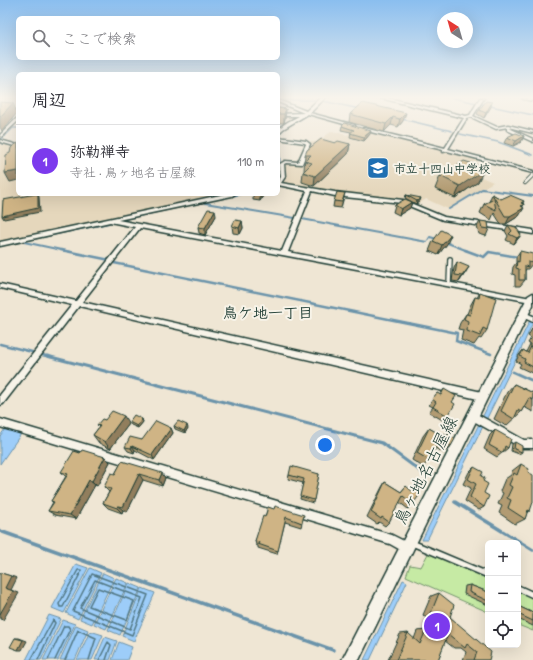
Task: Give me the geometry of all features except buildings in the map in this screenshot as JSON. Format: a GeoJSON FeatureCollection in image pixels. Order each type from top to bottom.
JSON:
{"type":"FeatureCollection","features":[{"type":"Feature","properties":{"kind":"main road","name":"鳥ヶ地名古屋線"},"geometry":{"type":"LineString","coordinates":[[350,660],[408,544],[475,417],[482,396],[528,316],[532,298]]}},
{"type":"Feature","properties":{"kind":"street"},"geometry":{"type":"LineString","coordinates":[[0,137],[8,129]]}},
{"type":"Feature","properties":{"kind":"street"},"geometry":{"type":"LineString","coordinates":[[363,129],[533,174]]}},
{"type":"Feature","properties":{"kind":"street"},"geometry":{"type":"LineString","coordinates":[[445,150],[459,129]]}},
{"type":"Feature","properties":{"kind":"street"},"geometry":{"type":"LineString","coordinates":[[507,129],[533,141]]}},
{"type":"Feature","properties":{"kind":"street"},"geometry":{"type":"LineString","coordinates":[[520,129],[533,132]]}},
{"type":"Feature","properties":{"kind":"street"},"geometry":{"type":"LineString","coordinates":[[280,138],[306,142],[308,144],[300,163],[285,162],[282,164],[284,177],[280,182]]}},
{"type":"Feature","properties":{"kind":"street"},"geometry":{"type":"LineString","coordinates":[[0,141],[16,145]]}},
{"type":"Feature","properties":{"kind":"street"},"geometry":{"type":"LineString","coordinates":[[280,184],[310,190],[403,202],[443,218],[533,232]]}},
{"type":"Feature","properties":{"kind":"street"},"geometry":{"type":"LineString","coordinates":[[284,254],[310,190]]}},
{"type":"Feature","properties":{"kind":"street"},"geometry":{"type":"LineString","coordinates":[[0,244],[215,196]]}},
{"type":"Feature","properties":{"kind":"street"},"geometry":{"type":"LineString","coordinates":[[108,220],[284,254],[532,298]]}},
{"type":"Feature","properties":{"kind":"street"},"geometry":{"type":"LineString","coordinates":[[0,402],[138,227]]}},
{"type":"Feature","properties":{"kind":"street"},"geometry":{"type":"LineString","coordinates":[[0,286],[77,305],[482,396]]}},
{"type":"Feature","properties":{"kind":"street"},"geometry":{"type":"LineString","coordinates":[[475,417],[523,444],[533,444]]}},
{"type":"Feature","properties":{"kind":"street"},"geometry":{"type":"LineString","coordinates":[[0,423],[408,544]]}},
{"type":"Feature","properties":{"kind":"lane"},"geometry":{"type":"LineString","coordinates":[[525,183],[533,174]]}},
{"type":"Feature","properties":{"kind":"lane"},"geometry":{"type":"LineString","coordinates":[[449,284],[450,259]]}},
{"type":"Feature","properties":{"kind":"lane"},"geometry":{"type":"LineString","coordinates":[[408,544],[485,574]]}},
{"type":"Feature","properties":{"kind":"lane"},"geometry":{"type":"LineString","coordinates":[[521,589],[533,595]]}},
{"type":"Feature","properties":{"kind":"shaded area","name":"市立十四山中学校"},"geometry":{"type":"Polygon","coordinates":[[[353,129],[360,129],[378,135],[478,160],[469,172],[493,182],[448,209],[426,199],[417,205],[410,202],[282,183],[285,177],[285,164],[301,165],[311,142],[317,142],[332,131],[347,135],[353,129]]]}},
{"type":"Feature","properties":{"kind":"shaded area"},"geometry":{"type":"Polygon","coordinates":[[[0,144],[16,147],[16,196],[213,196],[0,242],[0,144]]]}},
{"type":"Feature","properties":{"kind":"green space"},"geometry":{"type":"Polygon","coordinates":[[[431,548],[485,571],[485,611],[406,576],[410,565],[421,567],[431,548]]]}},
{"type":"Feature","properties":{"kind":"green space"},"geometry":{"type":"Polygon","coordinates":[[[521,586],[533,591],[533,631],[521,626],[521,586]]]}},
{"type":"Feature","properties":{"kind":"water"},"geometry":{"type":"Polygon","coordinates":[[[533,314],[533,322],[522,347],[427,540],[422,540],[533,314]]]}},
{"type":"Feature","properties":{"kind":"water"},"geometry":{"type":"Polygon","coordinates":[[[5,429],[21,434],[0,464],[0,436],[5,429]]]}},
{"type":"Feature","properties":{"kind":"water"},"geometry":{"type":"Polygon","coordinates":[[[76,564],[88,568],[64,613],[52,608],[76,564]]]}},
{"type":"Feature","properties":{"kind":"water"},"geometry":{"type":"Polygon","coordinates":[[[90,568],[101,573],[78,619],[66,613],[90,568]]]}},
{"type":"Feature","properties":{"kind":"water"},"geometry":{"type":"Polygon","coordinates":[[[103,573],[114,578],[92,624],[80,619],[103,573]]]}},
{"type":"Feature","properties":{"kind":"water"},"geometry":{"type":"Polygon","coordinates":[[[116,578],[128,583],[106,629],[94,624],[116,578]]]}},
{"type":"Feature","properties":{"kind":"water"},"geometry":{"type":"Polygon","coordinates":[[[403,580],[407,582],[370,660],[364,660],[403,580]]]}},
{"type":"Feature","properties":{"kind":"water"},"geometry":{"type":"Polygon","coordinates":[[[129,583],[141,588],[120,635],[108,630],[129,583]]]}},
{"type":"Feature","properties":{"kind":"water"},"geometry":{"type":"Polygon","coordinates":[[[142,588],[155,593],[134,641],[122,636],[142,588]]]}},
{"type":"Feature","properties":{"kind":"water"},"geometry":{"type":"Polygon","coordinates":[[[49,615],[61,619],[41,660],[26,660],[49,615]]]}},
{"type":"Feature","properties":{"kind":"water"},"geometry":{"type":"Polygon","coordinates":[[[63,620],[75,624],[58,660],[43,660],[63,620]]]}},
{"type":"Feature","properties":{"kind":"water"},"geometry":{"type":"Polygon","coordinates":[[[76,625],[88,630],[75,660],[60,660],[76,625]]]}},
{"type":"Feature","properties":{"kind":"water"},"geometry":{"type":"Polygon","coordinates":[[[90,631],[103,635],[92,660],[77,660],[90,631]]]}},
{"type":"Feature","properties":{"kind":"water"},"geometry":{"type":"Polygon","coordinates":[[[105,637],[117,641],[110,660],[95,660],[105,637]]]}},
{"type":"Feature","properties":{"kind":"water"},"geometry":{"type":"Polygon","coordinates":[[[119,642],[132,647],[127,660],[112,660],[119,642]]]}},
{"type":"Feature","properties":{"kind":"waterway"},"geometry":{"type":"LineString","coordinates":[[1,140],[12,129]]}},
{"type":"Feature","properties":{"kind":"waterway"},"geometry":{"type":"LineString","coordinates":[[280,133],[284,129]]}},
{"type":"Feature","properties":{"kind":"waterway"},"geometry":{"type":"LineString","coordinates":[[443,129],[452,131]]}},
{"type":"Feature","properties":{"kind":"waterway"},"geometry":{"type":"LineString","coordinates":[[460,134],[498,142],[533,155]]}},
{"type":"Feature","properties":{"kind":"waterway"},"geometry":{"type":"LineString","coordinates":[[0,143],[16,147]]}},
{"type":"Feature","properties":{"kind":"waterway"},"geometry":{"type":"LineString","coordinates":[[280,165],[280,178]]}},
{"type":"Feature","properties":{"kind":"waterway"},"geometry":{"type":"LineString","coordinates":[[449,209],[482,189],[533,196]]}},
{"type":"Feature","properties":{"kind":"waterway"},"geometry":{"type":"LineString","coordinates":[[124,219],[232,196]]}},
{"type":"Feature","properties":{"kind":"waterway"},"geometry":{"type":"LineString","coordinates":[[205,203],[295,218]]}},
{"type":"Feature","properties":{"kind":"waterway"},"geometry":{"type":"LineString","coordinates":[[302,219],[427,242],[430,237],[437,239]]}},
{"type":"Feature","properties":{"kind":"waterway"},"geometry":{"type":"LineString","coordinates":[[0,246],[109,223]]}},
{"type":"Feature","properties":{"kind":"waterway"},"geometry":{"type":"LineString","coordinates":[[24,242],[66,251]]}},
{"type":"Feature","properties":{"kind":"waterway"},"geometry":{"type":"LineString","coordinates":[[445,242],[468,251]]}},
{"type":"Feature","properties":{"kind":"waterway"},"geometry":{"type":"LineString","coordinates":[[61,250],[110,260]]}},
{"type":"Feature","properties":{"kind":"waterway"},"geometry":{"type":"LineString","coordinates":[[465,250],[484,257],[489,252],[518,257]]}},
{"type":"Feature","properties":{"kind":"waterway"},"geometry":{"type":"LineString","coordinates":[[114,263],[457,333],[456,341],[491,354]]}},
{"type":"Feature","properties":{"kind":"waterway"},"geometry":{"type":"LineString","coordinates":[[0,344],[36,353]]}},
{"type":"Feature","properties":{"kind":"waterway"},"geometry":{"type":"LineString","coordinates":[[42,355],[50,357]]}},
{"type":"Feature","properties":{"kind":"waterway"},"geometry":{"type":"LineString","coordinates":[[50,357],[382,443],[427,476]]}},
{"type":"Feature","properties":{"kind":"waterway"},"geometry":{"type":"LineString","coordinates":[[513,372],[533,381]]}},
{"type":"Feature","properties":{"kind":"waterway"},"geometry":{"type":"LineString","coordinates":[[455,502],[533,550]]}},
{"type":"Feature","properties":{"kind":"waterway"},"geometry":{"type":"LineString","coordinates":[[0,531],[333,650]]}},
{"type":"Feature","properties":{"kind":"place","name":"市立十四山中学校"},"geometry":{"type":"Point","coordinates":[378,168]}},
{"type":"Feature","properties":{"kind":"place","name":"弥勒禅寺"},"geometry":{"type":"Point","coordinates":[437,626]}},
{"type":"Feature","properties":{"kind":"district","name":"鳥ケ地一丁目"},"geometry":{"type":"Point","coordinates":[268,312]}}]}
